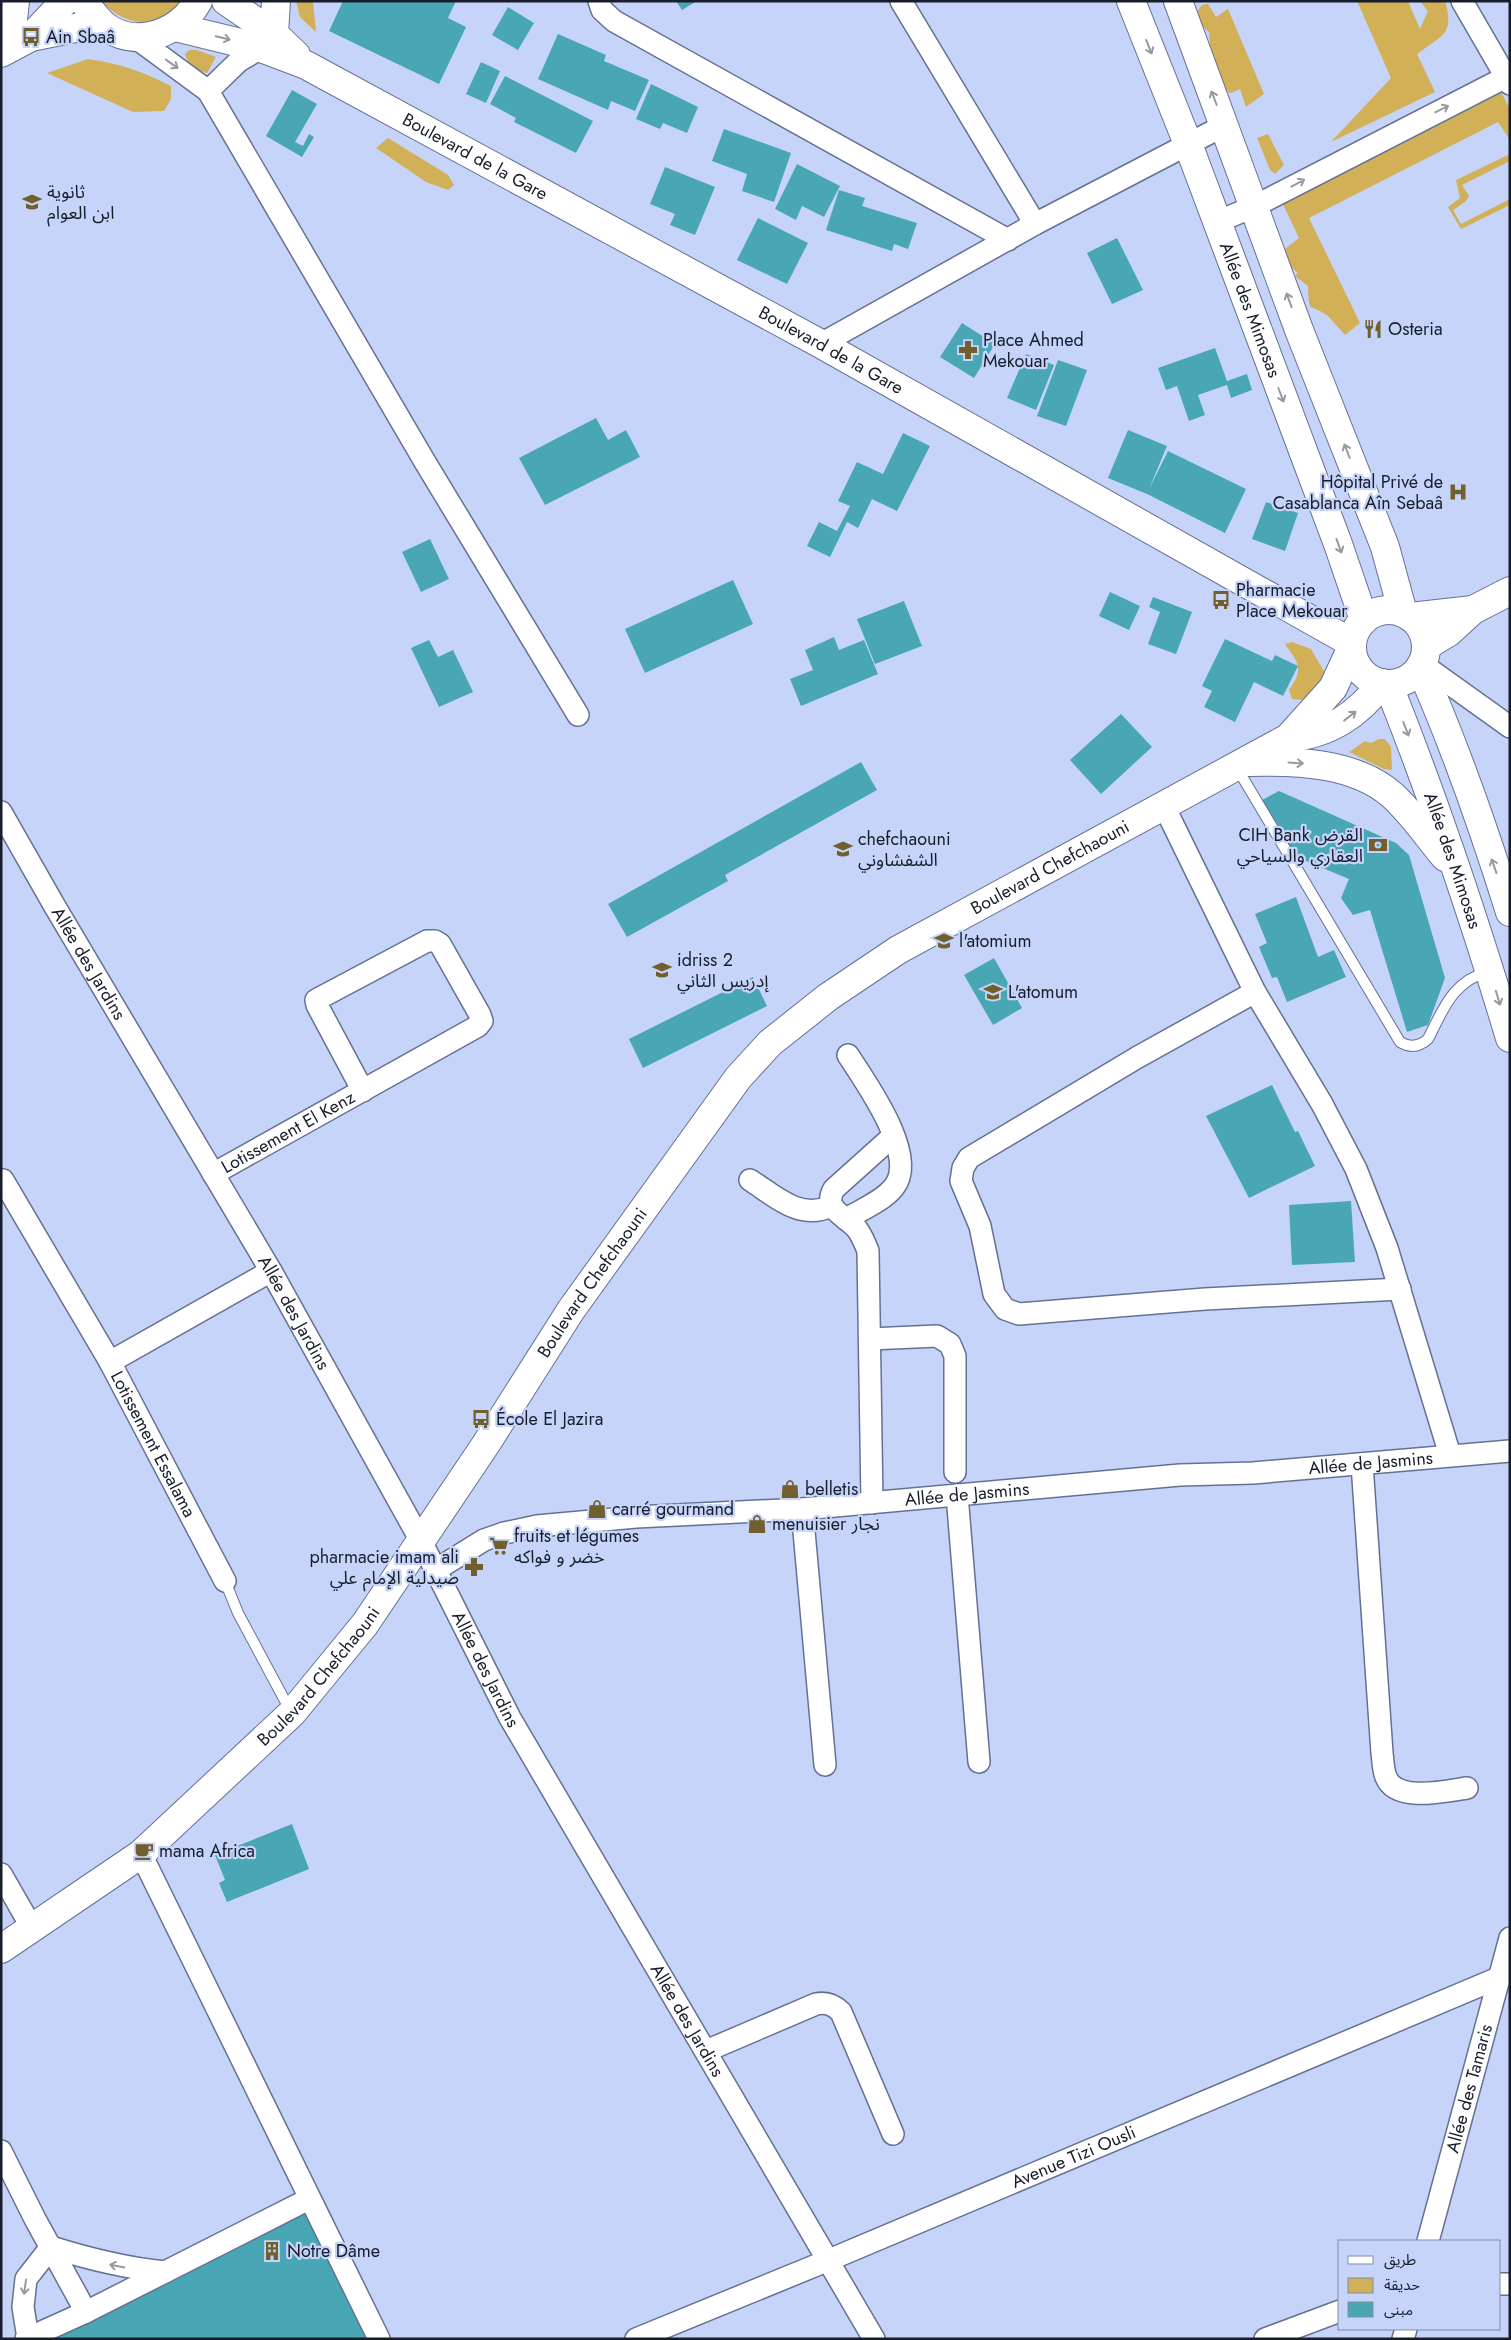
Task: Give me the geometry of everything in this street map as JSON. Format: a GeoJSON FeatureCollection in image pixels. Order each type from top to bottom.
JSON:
{"type":"FeatureCollection","features":[{"type":"Feature","properties":{"kind":"street"},"geometry":{"type":"LineString","coordinates":[[14,46],[15,1]]}},
{"type":"Feature","properties":{"kind":"street"},"geometry":{"type":"LineString","coordinates":[[14,46],[65,1]]}},
{"type":"Feature","properties":{"kind":"street"},"geometry":{"type":"LineString","coordinates":[[84,1],[100,23],[117,33],[136,38],[157,36],[175,27],[188,17],[198,1]]}},
{"type":"Feature","properties":{"kind":"street","name":"Boulevard de la Gare"},"geometry":{"type":"LineString","coordinates":[[226,1],[267,41],[306,65],[1356,637]]}},
{"type":"Feature","properties":{"kind":"street"},"geometry":{"type":"LineString","coordinates":[[208,90],[239,61],[267,41],[276,1]]}},
{"type":"Feature","properties":{"kind":"street"},"geometry":{"type":"LineString","coordinates":[[598,1],[602,10],[614,21],[1008,240]]}},
{"type":"Feature","properties":{"kind":"street"},"geometry":{"type":"LineString","coordinates":[[901,1],[1035,224]]}},
{"type":"Feature","properties":{"kind":"street","name":"Allée des Mimosas"},"geometry":{"type":"LineString","coordinates":[[1130,1],[1188,144],[1338,544],[1356,637]]}},
{"type":"Feature","properties":{"kind":"street"},"geometry":{"type":"LineString","coordinates":[[1178,1],[1300,330],[1384,547],[1407,615],[1418,625],[1424,635],[1423,659],[1509,902]]}},
{"type":"Feature","properties":{"kind":"street"},"geometry":{"type":"LineString","coordinates":[[1217,222],[1254,206],[1508,78],[1462,1]]}},
{"type":"Feature","properties":{"kind":"street"},"geometry":{"type":"LineString","coordinates":[[14,46],[100,23]]}},
{"type":"Feature","properties":{"kind":"street","name":"Boulevard de la Gare"},"geometry":{"type":"LineString","coordinates":[[175,27],[267,41]]}},
{"type":"Feature","properties":{"kind":"street"},"geometry":{"type":"LineString","coordinates":[[136,38],[208,90],[425,462],[578,715]]}},
{"type":"Feature","properties":{"kind":"street"},"geometry":{"type":"LineString","coordinates":[[821,344],[1035,224],[1224,124]]}},
{"type":"Feature","properties":{"kind":"street"},"geometry":{"type":"LineString","coordinates":[[1473,610],[1407,615],[1382,611],[1356,637],[1354,662],[1362,672],[1385,683],[1406,680],[1423,659],[1473,610],[1510,591]]}},
{"type":"Feature","properties":{"kind":"street","name":"Boulevard Chefchaouni"},"geometry":{"type":"LineString","coordinates":[[1,1949],[141,1854],[292,1713],[365,1624],[422,1543],[571,1310],[738,1078],[770,1042],[828,997],[898,950],[1288,738],[1332,688],[1343,669],[1356,637]]}},
{"type":"Feature","properties":{"kind":"street"},"geometry":{"type":"LineString","coordinates":[[1423,659],[1510,727]]}},
{"type":"Feature","properties":{"kind":"street","name":"Allée des Mimosas"},"geometry":{"type":"LineString","coordinates":[[1385,683],[1407,731],[1490,971],[1510,1038]]}},
{"type":"Feature","properties":{"kind":"street","name":"Boulevard Chefchaouni"},"geometry":{"type":"LineString","coordinates":[[1288,738],[1311,735],[1337,725],[1385,683]]}},
{"type":"Feature","properties":{"kind":"street"},"geometry":{"type":"LineString","coordinates":[[1242,764],[1305,763],[1341,770],[1366,778],[1393,796],[1454,867]]}},
{"type":"Feature","properties":{"kind":"street"},"geometry":{"type":"LineString","coordinates":[[1164,806],[1256,992],[1322,1104],[1356,1169],[1379,1225],[1450,1454]]}},
{"type":"Feature","properties":{"kind":"street","name":"Allée des Jardins"},"geometry":{"type":"LineString","coordinates":[[1,812],[271,1271],[422,1543],[434,1571],[510,1718],[874,2339]]}},
{"type":"Feature","properties":{"kind":"street","name":"Lotissement El Kenz"},"geometry":{"type":"LineString","coordinates":[[213,1174],[364,1091],[478,1026],[482,1021],[440,944],[435,940],[427,941],[316,1000],[364,1091]]}},
{"type":"Feature","properties":{"kind":"street"},"geometry":{"type":"LineString","coordinates":[[1256,992],[1138,1057],[970,1158],[963,1168],[961,1181],[980,1226],[994,1294],[1005,1309],[1019,1314],[1205,1299],[1400,1289]]}},
{"type":"Feature","properties":{"kind":"street"},"geometry":{"type":"LineString","coordinates":[[750,1180],[797,1209],[816,1211],[838,1213],[888,1193],[898,1180],[902,1164],[893,1136],[879,1104],[848,1055]]}},
{"type":"Feature","properties":{"kind":"street"},"geometry":{"type":"LineString","coordinates":[[872,1503],[868,1251],[856,1228],[838,1213],[830,1200],[834,1189],[893,1136]]}},
{"type":"Feature","properties":{"kind":"street","name":"Lotissement Essalama"},"geometry":{"type":"LineString","coordinates":[[3,1180],[110,1362],[225,1581]]}},
{"type":"Feature","properties":{"kind":"street"},"geometry":{"type":"LineString","coordinates":[[110,1362],[271,1271]]}},
{"type":"Feature","properties":{"kind":"street"},"geometry":{"type":"LineString","coordinates":[[870,1339],[937,1336],[950,1344],[955,1356],[955,1472]]}},
{"type":"Feature","properties":{"kind":"street","name":"Allée de Jasmins"},"geometry":{"type":"LineString","coordinates":[[434,1571],[484,1540],[504,1533],[537,1526],[636,1517],[802,1509],[1180,1475],[1253,1473],[1362,1464],[1450,1454],[1510,1451]]}},
{"type":"Feature","properties":{"kind":"street"},"geometry":{"type":"LineString","coordinates":[[1362,1464],[1382,1753],[1386,1778],[1398,1790],[1417,1794],[1467,1788]]}},
{"type":"Feature","properties":{"kind":"street"},"geometry":{"type":"LineString","coordinates":[[957,1495],[979,1762]]}},
{"type":"Feature","properties":{"kind":"street"},"geometry":{"type":"LineString","coordinates":[[802,1509],[825,1765]]}},
{"type":"Feature","properties":{"kind":"street"},"geometry":{"type":"LineString","coordinates":[[141,1854],[379,2339]]}},
{"type":"Feature","properties":{"kind":"street"},"geometry":{"type":"LineString","coordinates":[[1,1874],[32,1928]]}},
{"type":"Feature","properties":{"kind":"street","name":"Allée des Tamaris"},"geometry":{"type":"LineString","coordinates":[[1428,2240],[1504,1975],[1510,1938]]}},
{"type":"Feature","properties":{"kind":"street","name":"Avenue Tizi Ousli"},"geometry":{"type":"LineString","coordinates":[[636,2339],[829,2260],[1504,1975]]}},
{"type":"Feature","properties":{"kind":"street"},"geometry":{"type":"LineString","coordinates":[[706,2051],[816,2004],[824,2002],[832,2005],[841,2012],[893,2134]]}},
{"type":"Feature","properties":{"kind":"street"},"geometry":{"type":"LineString","coordinates":[[1,2151],[86,2312]]}},
{"type":"Feature","properties":{"kind":"street"},"geometry":{"type":"LineString","coordinates":[[50,2247],[26,2279],[23,2308],[27,2338],[86,2312],[309,2199]]}},
{"type":"Feature","properties":{"kind":"street"},"geometry":{"type":"LineString","coordinates":[[50,2247],[102,2263],[165,2272]]}},
{"type":"Feature","properties":{"kind":"street"},"geometry":{"type":"LineString","coordinates":[[1265,2339],[1338,2312]]}},
{"type":"Feature","properties":{"kind":"lane"},"geometry":{"type":"LineString","coordinates":[[1242,764],[1400,1042],[1410,1046],[1423,1044],[1428,1039],[1447,1002],[1459,986],[1468,979],[1490,971]]}},
{"type":"Feature","properties":{"kind":"lane","name":"Lotissement Essalama"},"geometry":{"type":"LineString","coordinates":[[225,1581],[238,1613],[292,1713]]}},
{"type":"Feature","properties":{"kind":"green space"},"geometry":{"type":"Polygon","coordinates":[[[101,1],[186,1],[165,17],[143,22],[132,21],[121,16],[101,1]]]}},
{"type":"Feature","properties":{"kind":"green space"},"geometry":{"type":"Polygon","coordinates":[[[296,1],[313,1],[316,32],[300,17],[296,1]]]}},
{"type":"Feature","properties":{"kind":"green space"},"geometry":{"type":"Polygon","coordinates":[[[1357,1],[1408,1],[1420,29],[1428,11],[1420,1],[1445,1],[1448,12],[1447,28],[1439,38],[1417,54],[1435,92],[1331,142],[1391,78],[1357,1]]]}},
{"type":"Feature","properties":{"kind":"green space"},"geometry":{"type":"Polygon","coordinates":[[[1208,4],[1216,17],[1228,9],[1264,94],[1246,107],[1240,89],[1231,93],[1218,88],[1212,68],[1209,32],[1195,20],[1195,14],[1202,5],[1208,4]]]}},
{"type":"Feature","properties":{"kind":"green space"},"geometry":{"type":"Polygon","coordinates":[[[189,50],[197,50],[216,57],[207,73],[196,69],[190,64],[185,54],[189,50]]]}},
{"type":"Feature","properties":{"kind":"green space"},"geometry":{"type":"Polygon","coordinates":[[[88,59],[141,72],[161,81],[171,86],[171,99],[164,111],[133,112],[47,73],[88,59]]]}},
{"type":"Feature","properties":{"kind":"green space"},"geometry":{"type":"Polygon","coordinates":[[[1501,92],[1510,109],[1510,140],[1498,122],[1309,218],[1360,323],[1345,335],[1328,316],[1310,305],[1308,286],[1296,277],[1297,272],[1287,264],[1285,249],[1299,238],[1282,202],[1501,92]]]}},
{"type":"Feature","properties":{"kind":"green space"},"geometry":{"type":"Polygon","coordinates":[[[1268,134],[1284,165],[1275,174],[1270,170],[1257,138],[1268,134]]]}},
{"type":"Feature","properties":{"kind":"green space"},"geometry":{"type":"Polygon","coordinates":[[[388,138],[448,175],[454,185],[448,190],[426,182],[376,148],[388,138]]]}},
{"type":"Feature","properties":{"kind":"green space"},"geometry":{"type":"Polygon","coordinates":[[[1510,154],[1510,161],[1462,185],[1469,196],[1465,202],[1453,210],[1461,224],[1510,199],[1510,205],[1461,229],[1448,207],[1460,198],[1456,180],[1510,154]]]}},
{"type":"Feature","properties":{"kind":"green space"},"geometry":{"type":"Polygon","coordinates":[[[1292,642],[1311,649],[1328,678],[1305,700],[1292,699],[1289,690],[1298,671],[1296,661],[1285,644],[1292,642]]]}},
{"type":"Feature","properties":{"kind":"green space"},"geometry":{"type":"Polygon","coordinates":[[[1379,739],[1385,739],[1391,747],[1392,770],[1384,769],[1349,752],[1365,741],[1371,743],[1379,739]]]}},
{"type":"Feature","properties":{"kind":"building"},"geometry":{"type":"Polygon","coordinates":[[[343,1],[456,1],[448,18],[466,27],[439,84],[329,31],[343,1]]]}},
{"type":"Feature","properties":{"kind":"building"},"geometry":{"type":"Polygon","coordinates":[[[676,1],[697,1],[682,10],[676,1]]]}},
{"type":"Feature","properties":{"kind":"building"},"geometry":{"type":"Polygon","coordinates":[[[508,7],[534,23],[518,50],[492,35],[508,7]]]}},
{"type":"Feature","properties":{"kind":"building"},"geometry":{"type":"Polygon","coordinates":[[[558,34],[606,55],[604,61],[649,80],[635,111],[611,101],[608,110],[538,79],[558,34]]]}},
{"type":"Feature","properties":{"kind":"building"},"geometry":{"type":"Polygon","coordinates":[[[481,62],[500,71],[486,103],[466,94],[481,62]]]}},
{"type":"Feature","properties":{"kind":"building"},"geometry":{"type":"Polygon","coordinates":[[[505,76],[593,121],[576,153],[514,122],[516,118],[490,104],[505,76]]]}},
{"type":"Feature","properties":{"kind":"building"},"geometry":{"type":"Polygon","coordinates":[[[651,84],[698,107],[687,133],[663,123],[660,129],[636,119],[651,84]]]}},
{"type":"Feature","properties":{"kind":"building"},"geometry":{"type":"Polygon","coordinates":[[[292,90],[317,104],[295,142],[303,146],[309,134],[314,137],[302,157],[266,136],[292,90]]]}},
{"type":"Feature","properties":{"kind":"building"},"geometry":{"type":"Polygon","coordinates":[[[724,129],[791,153],[774,202],[742,191],[747,174],[712,161],[724,129]]]}},
{"type":"Feature","properties":{"kind":"building"},"geometry":{"type":"Polygon","coordinates":[[[797,164],[840,186],[824,217],[802,206],[796,220],[775,209],[797,164]]]}},
{"type":"Feature","properties":{"kind":"building"},"geometry":{"type":"Polygon","coordinates":[[[665,167],[715,187],[695,235],[670,225],[675,214],[650,204],[665,167]]]}},
{"type":"Feature","properties":{"kind":"building"},"geometry":{"type":"Polygon","coordinates":[[[839,190],[865,198],[862,206],[917,223],[908,249],[894,244],[892,251],[826,230],[839,190]]]}},
{"type":"Feature","properties":{"kind":"building"},"geometry":{"type":"Polygon","coordinates":[[[758,218],[808,243],[787,284],[737,260],[758,218]]]}},
{"type":"Feature","properties":{"kind":"building"},"geometry":{"type":"Polygon","coordinates":[[[1117,238],[1143,290],[1112,304],[1087,253],[1117,238]]]}},
{"type":"Feature","properties":{"kind":"building","name":"Place Ahmed Mekouar"},"geometry":{"type":"Polygon","coordinates":[[[962,323],[995,344],[974,378],[940,357],[962,323]]]}},
{"type":"Feature","properties":{"kind":"building"},"geometry":{"type":"Polygon","coordinates":[[[1215,348],[1227,381],[1247,374],[1252,390],[1231,398],[1227,385],[1198,395],[1205,415],[1189,421],[1177,386],[1166,390],[1158,368],[1215,348]]]}},
{"type":"Feature","properties":{"kind":"building"},"geometry":{"type":"Polygon","coordinates":[[[1026,354],[1054,365],[1036,410],[1007,398],[1026,354]]]}},
{"type":"Feature","properties":{"kind":"building"},"geometry":{"type":"Polygon","coordinates":[[[1058,360],[1087,370],[1066,426],[1037,416],[1058,360]]]}},
{"type":"Feature","properties":{"kind":"building"},"geometry":{"type":"Polygon","coordinates":[[[596,418],[608,440],[626,430],[640,457],[545,505],[519,458],[596,418]]]}},
{"type":"Feature","properties":{"kind":"building"},"geometry":{"type":"Polygon","coordinates":[[[1128,430],[1167,446],[1149,489],[1168,451],[1246,489],[1225,533],[1147,494],[1108,478],[1128,430]]]}},
{"type":"Feature","properties":{"kind":"building"},"geometry":{"type":"Polygon","coordinates":[[[903,433],[930,446],[897,511],[872,499],[858,528],[847,522],[830,557],[807,546],[819,522],[837,531],[850,506],[838,501],[857,462],[883,474],[903,433]]]}},
{"type":"Feature","properties":{"kind":"building"},"geometry":{"type":"Polygon","coordinates":[[[1266,502],[1298,513],[1285,551],[1252,539],[1266,502]]]}},
{"type":"Feature","properties":{"kind":"building"},"geometry":{"type":"Polygon","coordinates":[[[430,539],[449,579],[421,592],[402,552],[430,539]]]}},
{"type":"Feature","properties":{"kind":"building"},"geometry":{"type":"Polygon","coordinates":[[[733,580],[753,624],[645,673],[625,629],[733,580]]]}},
{"type":"Feature","properties":{"kind":"building"},"geometry":{"type":"Polygon","coordinates":[[[1110,592],[1140,606],[1129,630],[1099,616],[1110,592]]]}},
{"type":"Feature","properties":{"kind":"building"},"geometry":{"type":"Polygon","coordinates":[[[1153,597],[1192,612],[1176,654],[1148,644],[1160,612],[1149,607],[1153,597]]]}},
{"type":"Feature","properties":{"kind":"building"},"geometry":{"type":"Polygon","coordinates":[[[904,601],[922,646],[875,664],[857,619],[904,601]]]}},
{"type":"Feature","properties":{"kind":"building"},"geometry":{"type":"Polygon","coordinates":[[[834,637],[839,650],[864,640],[878,674],[801,706],[790,679],[813,670],[805,650],[834,637]]]}},
{"type":"Feature","properties":{"kind":"building"},"geometry":{"type":"Polygon","coordinates":[[[1225,639],[1272,661],[1275,655],[1298,666],[1283,696],[1254,682],[1235,722],[1204,707],[1212,691],[1202,686],[1225,639]]]}},
{"type":"Feature","properties":{"kind":"building"},"geometry":{"type":"Polygon","coordinates":[[[429,640],[438,657],[453,650],[473,692],[439,707],[411,648],[429,640]]]}},
{"type":"Feature","properties":{"kind":"building"},"geometry":{"type":"Polygon","coordinates":[[[1121,714],[1152,747],[1101,794],[1070,760],[1121,714]]]}},
{"type":"Feature","properties":{"kind":"building"},"geometry":{"type":"Polygon","coordinates":[[[861,762],[877,790],[725,875],[728,881],[627,937],[608,904],[861,762]]]}},
{"type":"Feature","properties":{"kind":"building"},"geometry":{"type":"Polygon","coordinates":[[[1279,791],[1396,843],[1409,855],[1445,978],[1428,1025],[1407,1032],[1370,910],[1353,915],[1341,898],[1349,879],[1294,856],[1262,800],[1279,791]]]}},
{"type":"Feature","properties":{"kind":"building"},"geometry":{"type":"Polygon","coordinates":[[[1296,897],[1318,957],[1334,950],[1346,977],[1287,1002],[1277,977],[1272,978],[1259,947],[1267,943],[1255,914],[1296,897]]]}},
{"type":"Feature","properties":{"kind":"building","name":"L'atomum"},"geometry":{"type":"Polygon","coordinates":[[[994,958],[1022,1008],[993,1025],[964,975],[994,958]]]}},
{"type":"Feature","properties":{"kind":"building"},"geometry":{"type":"Polygon","coordinates":[[[753,977],[767,1006],[643,1068],[629,1039],[753,977]]]}},
{"type":"Feature","properties":{"kind":"building"},"geometry":{"type":"Polygon","coordinates":[[[1272,1085],[1295,1132],[1298,1131],[1315,1166],[1249,1198],[1206,1116],[1272,1085]]]}},
{"type":"Feature","properties":{"kind":"building"},"geometry":{"type":"Polygon","coordinates":[[[1351,1201],[1355,1262],[1292,1265],[1289,1205],[1351,1201]]]}},
{"type":"Feature","properties":{"kind":"building"},"geometry":{"type":"Polygon","coordinates":[[[292,1824],[309,1869],[227,1902],[219,1883],[225,1880],[215,1855],[292,1824]]]}},
{"type":"Feature","properties":{"kind":"building","name":"Notre Dâme"},"geometry":{"type":"Polygon","coordinates":[[[307,2208],[368,2339],[32,2339],[307,2208]]]}},
{"type":"Feature","properties":{"kind":"place","name":"Ain Sbaâ"},"geometry":{"type":"Point","coordinates":[31,37]}},
{"type":"Feature","properties":{"kind":"place","name":"ثانوية ابن العوام"},"geometry":{"type":"Point","coordinates":[32,202]}},
{"type":"Feature","properties":{"kind":"place","name":"Osteria"},"geometry":{"type":"Point","coordinates":[1373,329]}},
{"type":"Feature","properties":{"kind":"place","name":"Place Ahmed Mekouar"},"geometry":{"type":"Point","coordinates":[968,350]}},
{"type":"Feature","properties":{"kind":"place","name":"Hôpital Privé de Casablanca Aîn Sebaâ"},"geometry":{"type":"Point","coordinates":[1458,492]}},
{"type":"Feature","properties":{"kind":"place","name":"Pharmacie Place Mekouar"},"geometry":{"type":"Point","coordinates":[1221,600]}},
{"type":"Feature","properties":{"kind":"place","name":"CIH Bank القرض العقاري والسياحي"},"geometry":{"type":"Point","coordinates":[1378,845]}},
{"type":"Feature","properties":{"kind":"place","name":"chefchaouni الشفشاوني"},"geometry":{"type":"Point","coordinates":[843,849]}},
{"type":"Feature","properties":{"kind":"place","name":"l'atomium"},"geometry":{"type":"Point","coordinates":[944,941]}},
{"type":"Feature","properties":{"kind":"place","name":"idriss 2 إدريس الثاني"},"geometry":{"type":"Point","coordinates":[662,970]}},
{"type":"Feature","properties":{"kind":"place","name":"L'atomum"},"geometry":{"type":"Point","coordinates":[993,992]}},
{"type":"Feature","properties":{"kind":"place","name":"École El Jazira"},"geometry":{"type":"Point","coordinates":[481,1419]}},
{"type":"Feature","properties":{"kind":"place","name":"belletis"},"geometry":{"type":"Point","coordinates":[790,1489]}},
{"type":"Feature","properties":{"kind":"place","name":"carré gourmand"},"geometry":{"type":"Point","coordinates":[597,1509]}},
{"type":"Feature","properties":{"kind":"place","name":"menuisier نجار"},"geometry":{"type":"Point","coordinates":[757,1524]}},
{"type":"Feature","properties":{"kind":"place","name":"fruits et légumes خضر و فواكه"},"geometry":{"type":"Point","coordinates":[499,1546]}},
{"type":"Feature","properties":{"kind":"place","name":"pharmacie imam ali صيدلية الإمام علي"},"geometry":{"type":"Point","coordinates":[474,1567]}},
{"type":"Feature","properties":{"kind":"place","name":"mama Africa"},"geometry":{"type":"Point","coordinates":[144,1851]}},
{"type":"Feature","properties":{"kind":"place","name":"Notre Dâme"},"geometry":{"type":"Point","coordinates":[272,2251]}}]}
